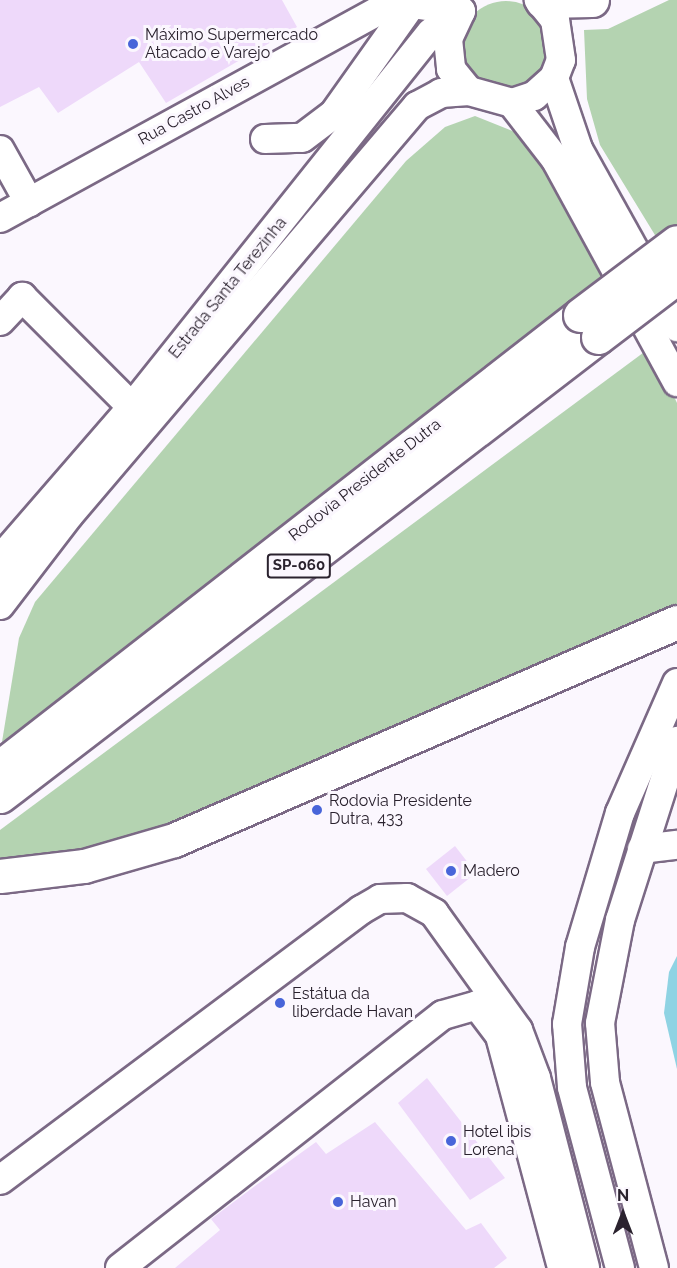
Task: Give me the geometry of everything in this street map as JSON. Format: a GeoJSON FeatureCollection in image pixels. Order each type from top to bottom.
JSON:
{"type":"FeatureCollection","features":[{"type":"Feature","properties":{"kind":"highway"},"geometry":{"type":"LineString","coordinates":[[540,1],[591,0]]}},
{"type":"Feature","properties":{"kind":"highway","name":"Rodovia Presidente Dutra"},"geometry":{"type":"LineString","coordinates":[[0,796],[589,326],[677,242]]}},
{"type":"Feature","properties":{"kind":"highway","name":"Rodovia Presidente Dutra"},"geometry":{"type":"LineString","coordinates":[[0,767],[589,326],[677,277]]}},
{"type":"Feature","properties":{"kind":"highway"},"geometry":{"type":"LineString","coordinates":[[0,876],[84,866],[174,840],[677,622]]}},
{"type":"Feature","properties":{"kind":"street"},"geometry":{"type":"LineString","coordinates":[[540,1],[555,20],[561,42],[554,78],[578,149],[677,327]]}},
{"type":"Feature","properties":{"kind":"street"},"geometry":{"type":"LineString","coordinates":[[266,139],[302,138],[333,115],[412,4]]}},
{"type":"Feature","properties":{"kind":"street","name":"Rua Castro Alves"},"geometry":{"type":"LineString","coordinates":[[0,218],[376,12],[412,4],[464,4]]}},
{"type":"Feature","properties":{"kind":"street"},"geometry":{"type":"LineString","coordinates":[[464,4],[448,39],[451,69],[469,91]]}},
{"type":"Feature","properties":{"kind":"street","name":"Estrada Santa Terezinha"},"geometry":{"type":"LineString","coordinates":[[0,569],[4,555],[132,407],[431,33],[464,4]]}},
{"type":"Feature","properties":{"kind":"street"},"geometry":{"type":"LineString","coordinates":[[0,605],[69,515],[417,106],[441,93],[469,91],[512,103],[534,96],[554,78]]}},
{"type":"Feature","properties":{"kind":"street"},"geometry":{"type":"LineString","coordinates":[[512,103],[556,160],[677,382]]}},
{"type":"Feature","properties":{"kind":"street"},"geometry":{"type":"LineString","coordinates":[[0,150],[29,202]]}},
{"type":"Feature","properties":{"kind":"street"},"geometry":{"type":"LineString","coordinates":[[0,321],[22,297],[132,407]]}},
{"type":"Feature","properties":{"kind":"street"},"geometry":{"type":"LineString","coordinates":[[620,1268],[572,1087],[567,1024],[580,947],[620,813],[673,689]]}},
{"type":"Feature","properties":{"kind":"street"},"geometry":{"type":"LineString","coordinates":[[654,1268],[601,1053],[602,994],[642,849],[664,816],[677,741]]}},
{"type":"Feature","properties":{"kind":"street"},"geometry":{"type":"LineString","coordinates":[[642,849],[677,845]]}},
{"type":"Feature","properties":{"kind":"street"},"geometry":{"type":"LineString","coordinates":[[0,1180],[362,910],[380,899],[407,898],[434,912],[518,1030],[585,1268]]}},
{"type":"Feature","properties":{"kind":"street"},"geometry":{"type":"LineString","coordinates":[[120,1268],[443,1015],[477,1005],[500,1036],[562,1268]]}},
{"type":"Feature","properties":{"kind":"green space"},"geometry":{"type":"Polygon","coordinates":[[[669,0],[677,0],[677,225],[658,240],[600,145],[587,99],[584,30],[608,29],[669,0]]]}},
{"type":"Feature","properties":{"kind":"green space"},"geometry":{"type":"Polygon","coordinates":[[[506,1],[523,5],[538,15],[548,30],[552,47],[548,64],[538,79],[523,89],[506,93],[489,89],[474,79],[464,64],[460,47],[464,30],[474,15],[489,5],[506,1]]]}},
{"type":"Feature","properties":{"kind":"green space"},"geometry":{"type":"Polygon","coordinates":[[[475,116],[515,132],[539,158],[607,277],[0,754],[19,638],[35,602],[406,161],[445,127],[475,116]]]}},
{"type":"Feature","properties":{"kind":"green space"},"geometry":{"type":"Polygon","coordinates":[[[651,347],[677,403],[677,613],[176,828],[102,852],[0,863],[0,830],[651,347]]]}},
{"type":"Feature","properties":{"kind":"water"},"geometry":{"type":"Polygon","coordinates":[[[677,956],[677,1069],[664,1013],[669,972],[677,956]]]}},
{"type":"Feature","properties":{"kind":"building","name":"Máximo Supermercado Atacado e Varejo"},"geometry":{"type":"Polygon","coordinates":[[[0,0],[282,0],[297,27],[166,103],[139,62],[58,113],[39,87],[0,107],[0,0]]]}},
{"type":"Feature","properties":{"kind":"building","name":"Madero"},"geometry":{"type":"Polygon","coordinates":[[[455,846],[476,873],[447,896],[426,869],[455,846]]]}},
{"type":"Feature","properties":{"kind":"building","name":"Hotel ibis Lorena"},"geometry":{"type":"Polygon","coordinates":[[[427,1078],[505,1178],[470,1200],[398,1103],[427,1078]]]}},
{"type":"Feature","properties":{"kind":"building","name":"Havan"},"geometry":{"type":"Polygon","coordinates":[[[375,1122],[466,1230],[481,1223],[507,1258],[494,1268],[175,1268],[220,1230],[211,1219],[255,1186],[316,1142],[326,1154],[375,1122]]]}},
{"type":"Feature","properties":{"kind":"place","name":"Máximo Supermercado Atacado e Varejo"},"geometry":{"type":"Point","coordinates":[133,44]}},
{"type":"Feature","properties":{"kind":"place","name":"Rodovia Presidente Dutra, 433"},"geometry":{"type":"Point","coordinates":[317,810]}},
{"type":"Feature","properties":{"kind":"place","name":"Madero"},"geometry":{"type":"Point","coordinates":[451,871]}},
{"type":"Feature","properties":{"kind":"place","name":"Estátua da liberdade Havan"},"geometry":{"type":"Point","coordinates":[280,1003]}},
{"type":"Feature","properties":{"kind":"place","name":"Hotel ibis Lorena"},"geometry":{"type":"Point","coordinates":[451,1141]}},
{"type":"Feature","properties":{"kind":"place","name":"Havan"},"geometry":{"type":"Point","coordinates":[338,1202]}}]}
